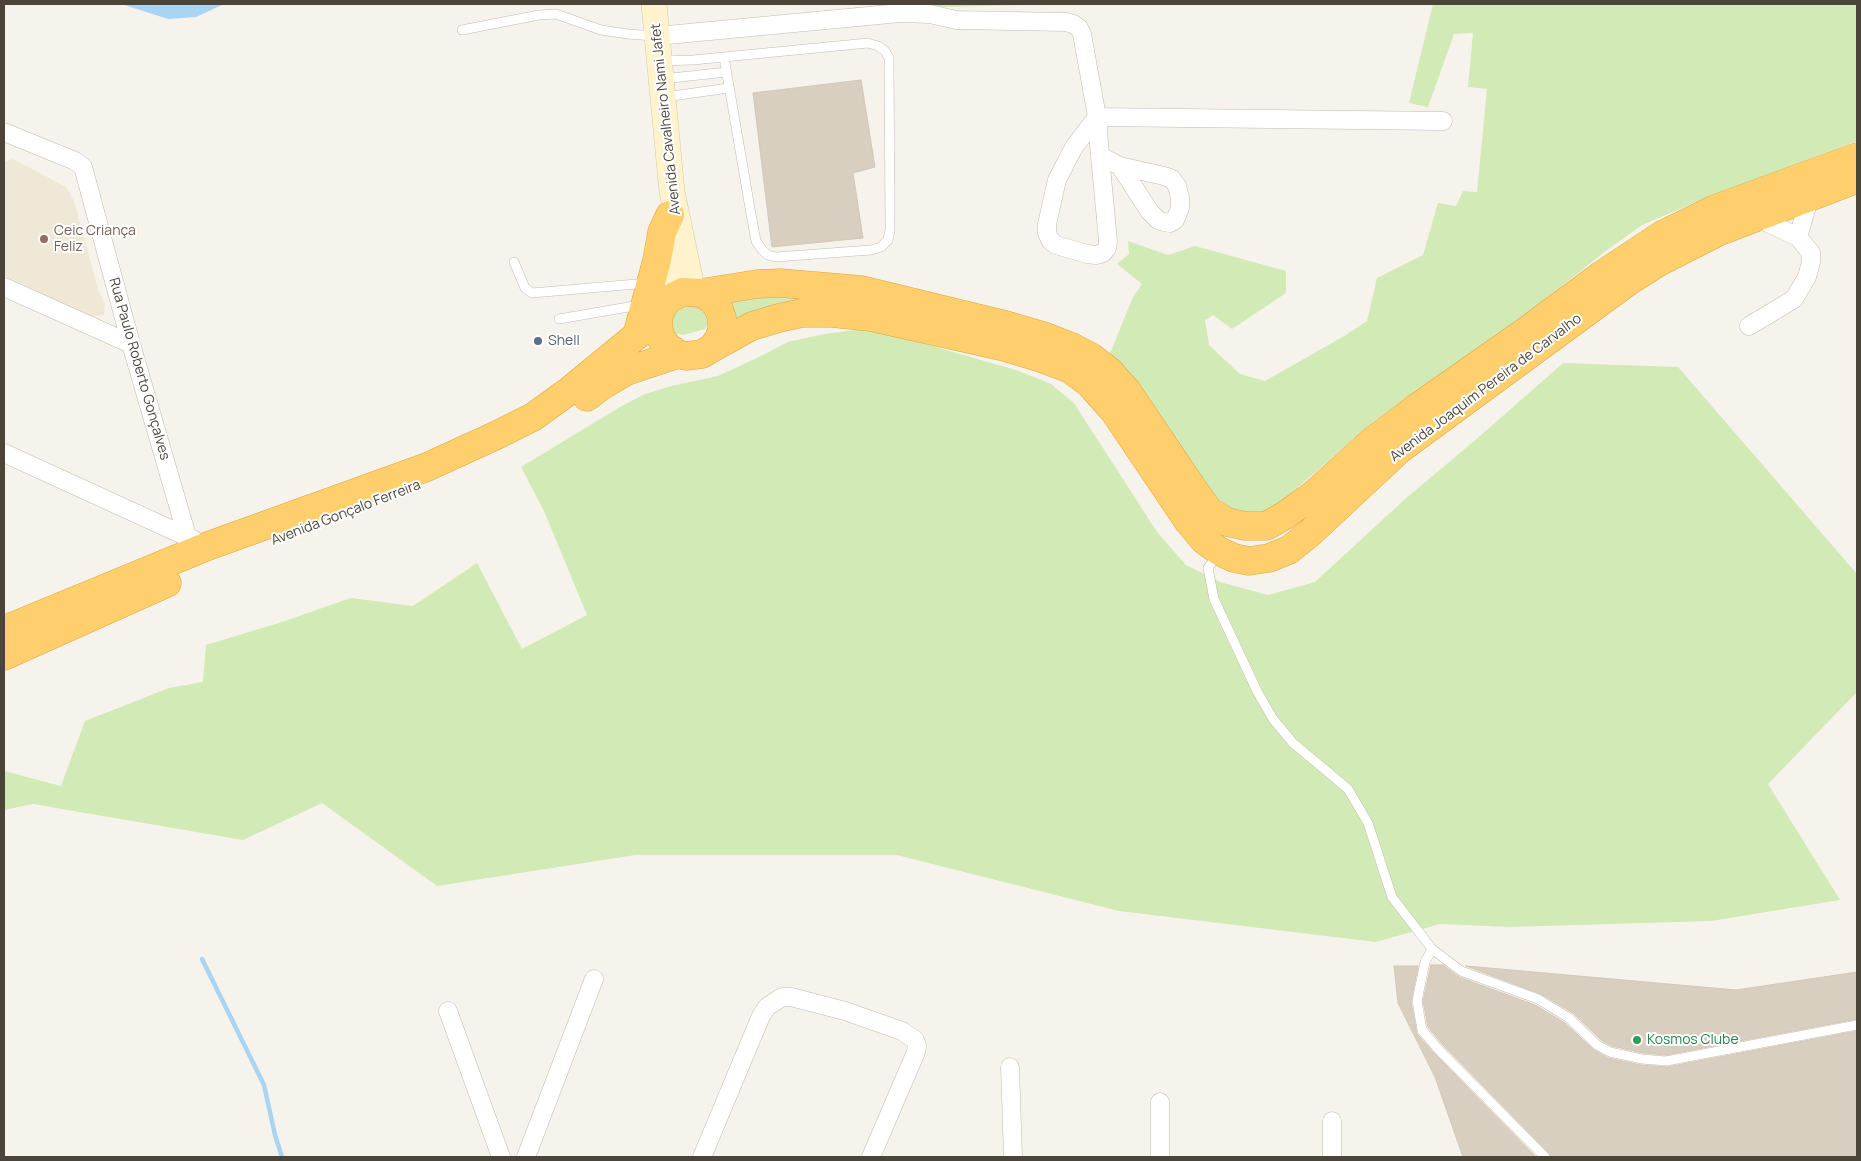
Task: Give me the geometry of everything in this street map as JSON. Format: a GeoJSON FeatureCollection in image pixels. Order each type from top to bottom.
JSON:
{"type":"FeatureCollection","features":[{"type":"Feature","properties":{"kind":"highway","name":"Avenida Joaquim Pereira de Carvalho"},"geometry":{"type":"LineString","coordinates":[[697,293],[757,284],[780,283],[862,290],[1046,336],[1091,357],[1109,371],[1127,391],[1198,496],[1210,510],[1227,522],[1245,526],[1266,526],[1284,516],[1313,495],[1374,439],[1414,409],[1525,332],[1603,274],[1662,235],[1715,209],[1857,157]]}},
{"type":"Feature","properties":{"kind":"highway","name":"Avenida Joaquim Pereira de Carvalho"},"geometry":{"type":"LineString","coordinates":[[712,348],[752,326],[779,318],[802,313],[832,313],[871,317],[1005,347],[1070,369],[1090,384],[1114,411],[1188,521],[1204,540],[1234,558],[1248,560],[1269,558],[1289,550],[1309,534],[1400,448],[1629,281],[1679,251],[1755,218],[1857,179]]}},
{"type":"Feature","properties":{"kind":"highway"},"geometry":{"type":"LineString","coordinates":[[655,301],[683,292],[697,293],[711,299],[718,307],[722,318],[719,340],[712,348],[694,356],[678,354],[668,347],[661,338],[655,301],[657,260],[662,232],[671,204]]}},
{"type":"Feature","properties":{"kind":"highway","name":"Avenida Gonçalo Ferreira"},"geometry":{"type":"LineString","coordinates":[[10,622],[198,541],[426,467],[496,435],[554,403],[636,337],[655,301]]}},
{"type":"Feature","properties":{"kind":"highway","name":"Avenida Gonçalo Ferreira"},"geometry":{"type":"LineString","coordinates":[[4,656],[160,585],[423,485],[539,430],[603,385],[627,371],[678,354]]}},
{"type":"Feature","properties":{"kind":"main road","name":"Avenida Cavalheiro Nami Jafet"},"geometry":{"type":"LineString","coordinates":[[654,4],[671,204],[697,293]]}},
{"type":"Feature","properties":{"kind":"street"},"geometry":{"type":"LineString","coordinates":[[657,36],[900,13],[930,14],[956,20],[1066,22],[1079,28],[1082,34],[1097,117],[1108,241],[1107,248],[1103,253],[1096,255],[1056,245],[1050,240],[1047,233],[1047,224],[1058,180],[1074,147],[1097,117]]}},
{"type":"Feature","properties":{"kind":"street"},"geometry":{"type":"LineString","coordinates":[[1097,117],[1443,121]]}},
{"type":"Feature","properties":{"kind":"street","name":"Rua Paulo Roberto Gonçalves"},"geometry":{"type":"LineString","coordinates":[[4,132],[75,161],[85,171],[131,344],[198,541]]}},
{"type":"Feature","properties":{"kind":"street"},"geometry":{"type":"LineString","coordinates":[[1100,156],[1120,166]]}},
{"type":"Feature","properties":{"kind":"street"},"geometry":{"type":"LineString","coordinates":[[1798,237],[1810,196]]}},
{"type":"Feature","properties":{"kind":"street"},"geometry":{"type":"LineString","coordinates":[[1749,326],[1794,299],[1807,277],[1811,253],[1798,237],[1755,218]]}},
{"type":"Feature","properties":{"kind":"street"},"geometry":{"type":"LineString","coordinates":[[4,287],[131,344]]}},
{"type":"Feature","properties":{"kind":"street"},"geometry":{"type":"LineString","coordinates":[[4,453],[198,541]]}},
{"type":"Feature","properties":{"kind":"street"},"geometry":{"type":"LineString","coordinates":[[526,1157],[594,979]]}},
{"type":"Feature","properties":{"kind":"street"},"geometry":{"type":"LineString","coordinates":[[702,1157],[762,1016],[774,1000],[782,997],[791,997],[845,1011],[902,1031],[915,1040],[916,1052],[871,1157]]}},
{"type":"Feature","properties":{"kind":"street"},"geometry":{"type":"LineString","coordinates":[[448,1011],[501,1157]]}},
{"type":"Feature","properties":{"kind":"street"},"geometry":{"type":"LineString","coordinates":[[1010,1067],[1013,1157]]}},
{"type":"Feature","properties":{"kind":"street"},"geometry":{"type":"LineString","coordinates":[[1160,1102],[1160,1157]]}},
{"type":"Feature","properties":{"kind":"street"},"geometry":{"type":"LineString","coordinates":[[1332,1121],[1332,1157]]}},
{"type":"Feature","properties":{"kind":"lane"},"geometry":{"type":"LineString","coordinates":[[462,30],[539,15],[556,14],[600,30],[657,36]]}},
{"type":"Feature","properties":{"kind":"lane"},"geometry":{"type":"LineString","coordinates":[[661,79],[724,57],[868,43],[878,46],[885,51],[889,58],[890,230],[888,240],[881,247],[871,250],[776,257],[768,255],[762,250],[756,240],[724,57]]}},
{"type":"Feature","properties":{"kind":"lane"},"geometry":{"type":"LineString","coordinates":[[661,79],[727,72]]}},
{"type":"Feature","properties":{"kind":"lane"},"geometry":{"type":"LineString","coordinates":[[661,79],[729,88]]}},
{"type":"Feature","properties":{"kind":"lane"},"geometry":{"type":"LineString","coordinates":[[514,262],[525,288],[532,294],[655,301]]}},
{"type":"Feature","properties":{"kind":"lane"},"geometry":{"type":"LineString","coordinates":[[559,318],[655,301]]}},
{"type":"Feature","properties":{"kind":"lane"},"geometry":{"type":"LineString","coordinates":[[1220,551],[1208,568],[1214,599],[1257,691],[1274,719],[1293,743],[1348,789],[1368,824],[1392,897],[1432,949],[1461,971],[1538,999],[1569,1018],[1597,1045],[1610,1052],[1642,1059],[1666,1061],[1857,1025]]}},
{"type":"Feature","properties":{"kind":"lane"},"geometry":{"type":"LineString","coordinates":[[1432,949],[1425,962],[1417,1001],[1422,1030],[1438,1049],[1545,1157]]}},
{"type":"Feature","properties":{"kind":"shaded area","name":"Ceic Criança Feliz"},"geometry":{"type":"Polygon","coordinates":[[[13,159],[66,187],[74,201],[99,292],[105,304],[104,315],[89,317],[4,276],[4,162],[13,159]]]}},
{"type":"Feature","properties":{"kind":"green space"},"geometry":{"type":"Polygon","coordinates":[[[919,4],[1064,4],[943,7],[919,4]]]}},
{"type":"Feature","properties":{"kind":"green space"},"geometry":{"type":"Polygon","coordinates":[[[1433,4],[1857,4],[1857,141],[1694,203],[1642,225],[1607,250],[1514,324],[1374,421],[1280,503],[1263,513],[1239,514],[1224,509],[1109,356],[1133,297],[1142,284],[1117,264],[1129,254],[1128,241],[1168,255],[1195,246],[1286,271],[1286,293],[1232,329],[1213,315],[1205,320],[1209,345],[1240,374],[1265,381],[1367,321],[1377,278],[1423,255],[1438,203],[1456,206],[1463,191],[1477,192],[1487,89],[1468,87],[1473,33],[1454,34],[1428,107],[1409,103],[1433,4]]]}},
{"type":"Feature","properties":{"kind":"green space"},"geometry":{"type":"Polygon","coordinates":[[[780,293],[847,300],[729,328],[725,299],[780,293]]]}},
{"type":"Feature","properties":{"kind":"green space"},"geometry":{"type":"Polygon","coordinates":[[[697,304],[706,306],[711,320],[705,329],[683,335],[670,332],[668,319],[682,309],[697,304]]]}},
{"type":"Feature","properties":{"kind":"green space"},"geometry":{"type":"Polygon","coordinates":[[[870,328],[1019,371],[1051,384],[1074,403],[1157,532],[1186,565],[1220,582],[1268,595],[1315,582],[1404,500],[1563,363],[1678,367],[1857,574],[1857,692],[1768,784],[1840,900],[1711,921],[1510,927],[1440,924],[1376,942],[1119,911],[897,855],[635,855],[437,886],[322,803],[243,840],[33,804],[4,810],[4,771],[61,786],[85,721],[169,688],[203,682],[206,645],[282,622],[351,598],[413,606],[477,563],[522,649],[587,615],[544,511],[521,467],[645,394],[671,386],[718,376],[788,342],[824,334],[870,328]]]}},
{"type":"Feature","properties":{"kind":"water"},"geometry":{"type":"Polygon","coordinates":[[[121,4],[224,4],[196,17],[168,19],[121,4]]]}},
{"type":"Feature","properties":{"kind":"building"},"geometry":{"type":"Polygon","coordinates":[[[861,80],[875,167],[853,173],[863,238],[772,247],[753,93],[861,80]]]}},
{"type":"Feature","properties":{"kind":"building"},"geometry":{"type":"Polygon","coordinates":[[[1431,965],[1443,965],[1459,977],[1535,1005],[1565,1023],[1594,1050],[1608,1058],[1641,1065],[1667,1067],[1857,1031],[1857,1157],[1551,1157],[1428,1027],[1423,1001],[1431,965]]]}},
{"type":"Feature","properties":{"kind":"building"},"geometry":{"type":"Polygon","coordinates":[[[1394,966],[1418,966],[1411,1002],[1417,1034],[1536,1157],[1463,1157],[1435,1077],[1398,1003],[1394,966]]]}},
{"type":"Feature","properties":{"kind":"building"},"geometry":{"type":"Polygon","coordinates":[[[1466,966],[1736,990],[1857,972],[1857,1019],[1666,1055],[1643,1053],[1612,1046],[1601,1040],[1573,1013],[1541,994],[1466,966]]]}},
{"type":"Feature","properties":{"kind":"waterway"},"geometry":{"type":"LineString","coordinates":[[202,959],[264,1085],[282,1157]]}},
{"type":"Feature","properties":{"kind":"place","name":"Ceic Criança Feliz"},"geometry":{"type":"Point","coordinates":[44,239]}},
{"type":"Feature","properties":{"kind":"place","name":"Shell"},"geometry":{"type":"Point","coordinates":[538,341]}},
{"type":"Feature","properties":{"kind":"place","name":"Kosmos Clube"},"geometry":{"type":"Point","coordinates":[1637,1040]}}]}
